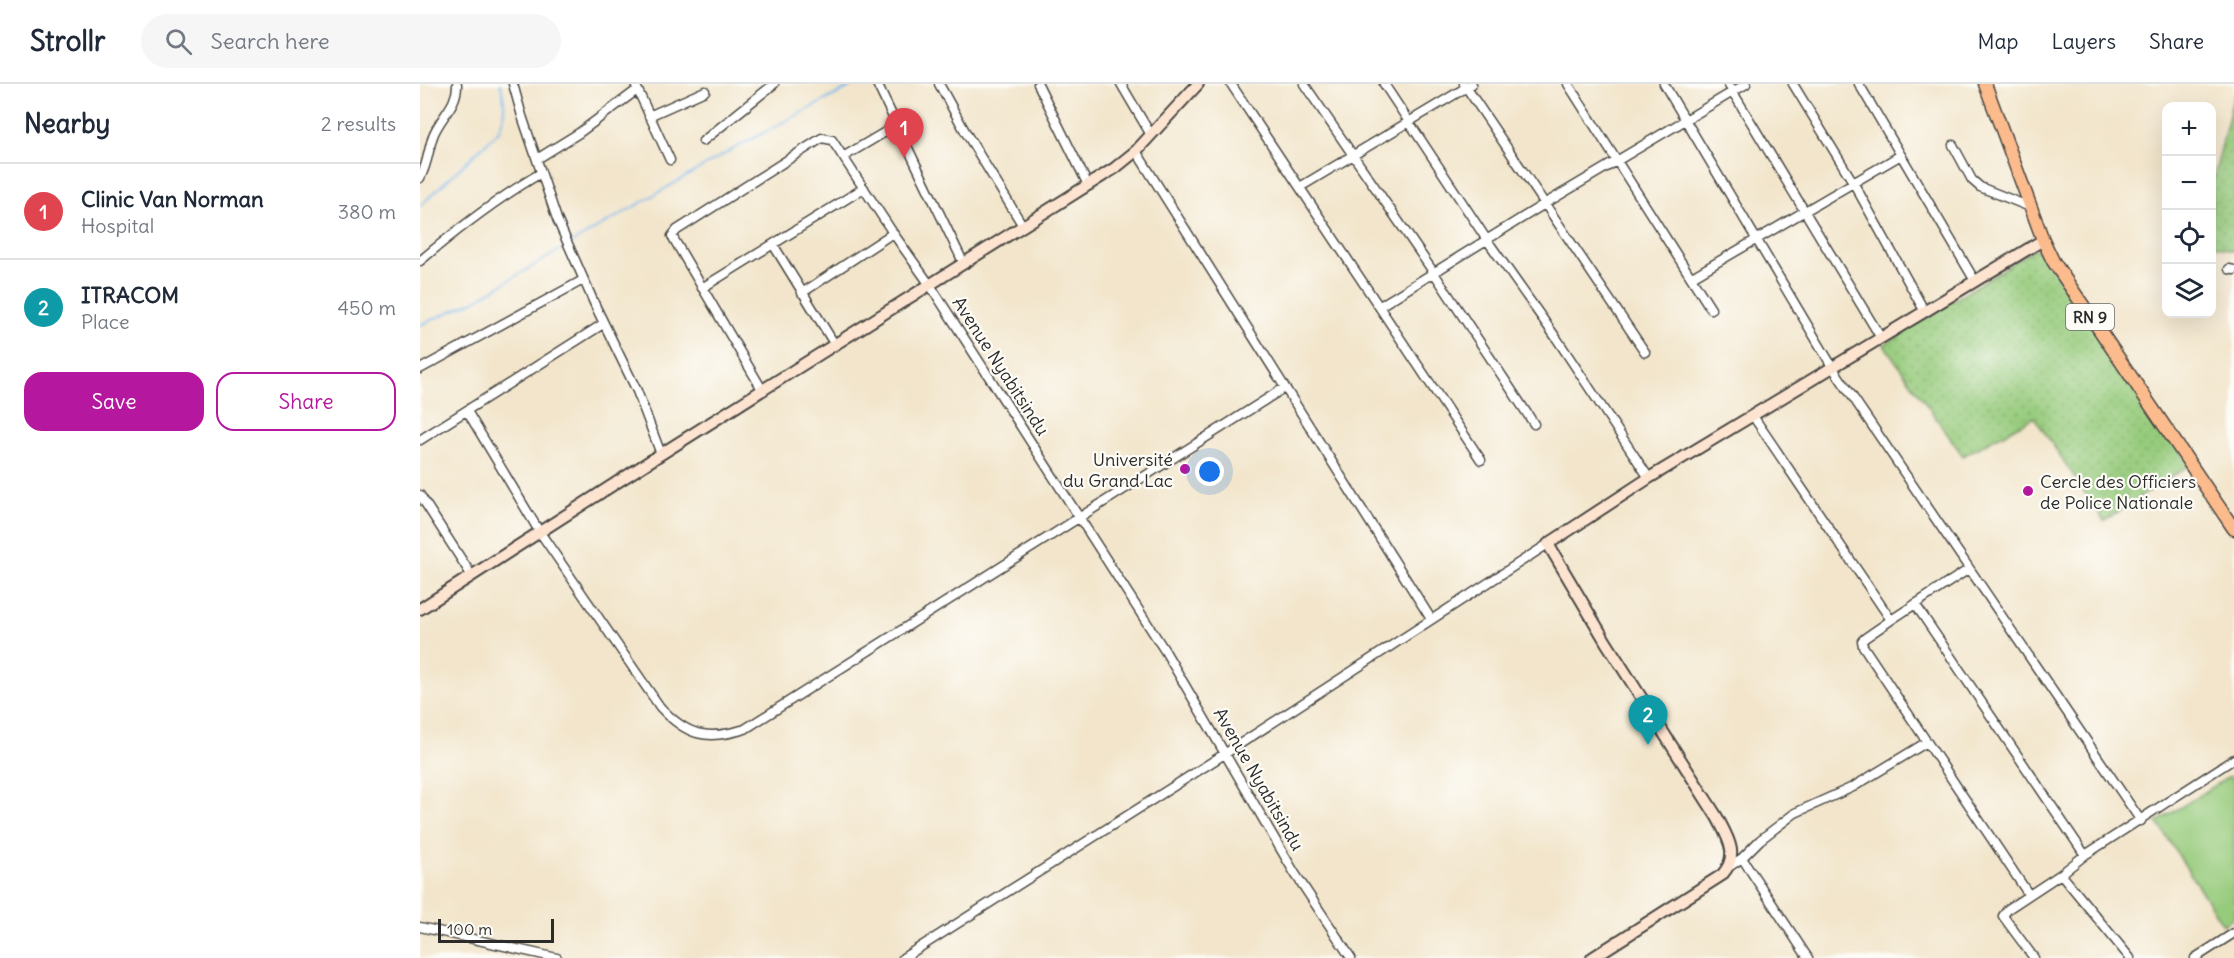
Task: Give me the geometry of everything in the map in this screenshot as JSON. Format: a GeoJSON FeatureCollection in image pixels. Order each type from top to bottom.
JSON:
{"type":"FeatureCollection","features":[{"type":"Feature","properties":{"kind":"main road","name":"RN 9"},"geometry":{"type":"LineString","coordinates":[[1986,84],[2043,240],[2067,284],[2234,529]]}},
{"type":"Feature","properties":{"kind":"street"},"geometry":{"type":"LineString","coordinates":[[420,178],[427,164],[433,137],[441,120],[451,108],[457,92],[457,84]]}},
{"type":"Feature","properties":{"kind":"street"},"geometry":{"type":"LineString","coordinates":[[513,84],[566,240],[603,324],[637,391],[661,454]]}},
{"type":"Feature","properties":{"kind":"street"},"geometry":{"type":"LineString","coordinates":[[703,141],[774,84]]}},
{"type":"Feature","properties":{"kind":"street"},"geometry":{"type":"LineString","coordinates":[[939,84],[1023,226]]}},
{"type":"Feature","properties":{"kind":"street"},"geometry":{"type":"LineString","coordinates":[[1038,84],[1088,185]]}},
{"type":"Feature","properties":{"kind":"street"},"geometry":{"type":"LineString","coordinates":[[1121,84],[1151,135]]}},
{"type":"Feature","properties":{"kind":"street"},"geometry":{"type":"LineString","coordinates":[[420,609],[539,531],[1115,168],[1151,135],[1198,84]]}},
{"type":"Feature","properties":{"kind":"street"},"geometry":{"type":"LineString","coordinates":[[1231,84],[1481,460]]}},
{"type":"Feature","properties":{"kind":"street"},"geometry":{"type":"LineString","coordinates":[[1304,84],[1534,424]]}},
{"type":"Feature","properties":{"kind":"street"},"geometry":{"type":"LineString","coordinates":[[1384,84],[1649,478]]}},
{"type":"Feature","properties":{"kind":"street"},"geometry":{"type":"LineString","coordinates":[[1568,84],[1711,309]]}},
{"type":"Feature","properties":{"kind":"street"},"geometry":{"type":"LineString","coordinates":[[1664,84],[1833,368],[2141,821]]}},
{"type":"Feature","properties":{"kind":"street"},"geometry":{"type":"LineString","coordinates":[[1380,306],[1686,120],[1731,88],[1746,84]]}},
{"type":"Feature","properties":{"kind":"street"},"geometry":{"type":"LineString","coordinates":[[1793,84],[1853,182],[1925,312]]}},
{"type":"Feature","properties":{"kind":"street"},"geometry":{"type":"LineString","coordinates":[[1859,84],[1975,281]]}},
{"type":"Feature","properties":{"kind":"street"},"geometry":{"type":"LineString","coordinates":[[1299,187],[1467,85],[1645,352]]}},
{"type":"Feature","properties":{"kind":"street"},"geometry":{"type":"LineString","coordinates":[[877,86],[964,264]]}},
{"type":"Feature","properties":{"kind":"street"},"geometry":{"type":"LineString","coordinates":[[537,159],[579,134],[636,87],[670,160]]}},
{"type":"Feature","properties":{"kind":"street"},"geometry":{"type":"LineString","coordinates":[[1731,88],[1881,338]]}},
{"type":"Feature","properties":{"kind":"street"},"geometry":{"type":"LineString","coordinates":[[649,116],[705,91]]}},
{"type":"Feature","properties":{"kind":"street"},"geometry":{"type":"LineString","coordinates":[[843,157],[897,125]]}},
{"type":"Feature","properties":{"kind":"street","name":"Avenue Nyabitsindu"},"geometry":{"type":"LineString","coordinates":[[763,391],[673,240],[674,233],[822,138],[832,140],[930,285],[1165,651],[1294,872],[1351,958]]}},
{"type":"Feature","properties":{"kind":"street"},"geometry":{"type":"LineString","coordinates":[[1953,146],[1972,180],[1980,187],[2031,207]]}},
{"type":"Feature","properties":{"kind":"street"},"geometry":{"type":"LineString","coordinates":[[1136,150],[1431,619]]}},
{"type":"Feature","properties":{"kind":"street"},"geometry":{"type":"LineString","coordinates":[[1692,277],[1901,154]]}},
{"type":"Feature","properties":{"kind":"street"},"geometry":{"type":"LineString","coordinates":[[420,261],[455,232],[518,187],[542,173]]}},
{"type":"Feature","properties":{"kind":"street"},"geometry":{"type":"LineString","coordinates":[[702,288],[774,246],[864,188]]}},
{"type":"Feature","properties":{"kind":"street"},"geometry":{"type":"LineString","coordinates":[[802,293],[893,233]]}},
{"type":"Feature","properties":{"kind":"street"},"geometry":{"type":"LineString","coordinates":[[903,958],[1226,753],[1649,478],[2043,240]]}},
{"type":"Feature","properties":{"kind":"street"},"geometry":{"type":"LineString","coordinates":[[774,246],[835,345]]}},
{"type":"Feature","properties":{"kind":"street"},"geometry":{"type":"LineString","coordinates":[[420,369],[583,280]]}},
{"type":"Feature","properties":{"kind":"street"},"geometry":{"type":"LineString","coordinates":[[420,440],[603,324]]}},
{"type":"Feature","properties":{"kind":"street"},"geometry":{"type":"LineString","coordinates":[[467,411],[539,531],[660,707],[683,729],[700,735],[716,736],[745,729],[1284,388]]}},
{"type":"Feature","properties":{"kind":"street"},"geometry":{"type":"LineString","coordinates":[[1753,416],[1891,620]]}},
{"type":"Feature","properties":{"kind":"street"},"geometry":{"type":"LineString","coordinates":[[420,495],[472,576]]}},
{"type":"Feature","properties":{"kind":"street"},"geometry":{"type":"LineString","coordinates":[[1548,544],[1606,642],[1717,817],[1731,847],[1729,867]]}},
{"type":"Feature","properties":{"kind":"street"},"geometry":{"type":"LineString","coordinates":[[1969,569],[1862,641],[1863,646],[2028,895]]}},
{"type":"Feature","properties":{"kind":"street"},"geometry":{"type":"LineString","coordinates":[[1915,604],[2085,855]]}},
{"type":"Feature","properties":{"kind":"street"},"geometry":{"type":"LineString","coordinates":[[1592,958],[1722,875],[1760,840],[1795,813],[1853,787],[1928,742]]}},
{"type":"Feature","properties":{"kind":"street"},"geometry":{"type":"LineString","coordinates":[[2034,958],[2003,916],[2008,909],[2085,855],[2234,759]]}},
{"type":"Feature","properties":{"kind":"street"},"geometry":{"type":"LineString","coordinates":[[1742,858],[1808,958]]}},
{"type":"Feature","properties":{"kind":"street"},"geometry":{"type":"LineString","coordinates":[[2061,874],[2130,958]]}},
{"type":"Feature","properties":{"kind":"street"},"geometry":{"type":"LineString","coordinates":[[420,927],[557,958]]}},
{"type":"Feature","properties":{"kind":"street"},"geometry":{"type":"LineString","coordinates":[[2195,958],[2234,933]]}},
{"type":"Feature","properties":{"kind":"green space"},"geometry":{"type":"Polygon","coordinates":[[[2234,95],[2234,251],[2216,246],[2216,169],[2234,95]]]}},
{"type":"Feature","properties":{"kind":"green space"},"geometry":{"type":"Polygon","coordinates":[[[2034,249],[2044,255],[2190,465],[2104,521],[2034,417],[1963,456],[1884,345],[2034,249]]]}},
{"type":"Feature","properties":{"kind":"green space"},"geometry":{"type":"Polygon","coordinates":[[[2230,776],[2234,783],[2234,918],[2223,925],[2157,822],[2230,776]]]}},
{"type":"Feature","properties":{"kind":"waterway"},"geometry":{"type":"LineString","coordinates":[[420,206],[498,132],[503,120],[504,108],[500,84]]}},
{"type":"Feature","properties":{"kind":"waterway"},"geometry":{"type":"LineString","coordinates":[[570,244],[735,148],[856,84]]}},
{"type":"Feature","properties":{"kind":"waterway"},"geometry":{"type":"LineString","coordinates":[[420,325],[474,301],[565,247]]}},
{"type":"Feature","properties":{"kind":"place","name":"Clinic Van Norman"},"geometry":{"type":"Point","coordinates":[904,158]}},
{"type":"Feature","properties":{"kind":"place","name":"Université du Grand Lac"},"geometry":{"type":"Point","coordinates":[1185,469]}},
{"type":"Feature","properties":{"kind":"place","name":"Cercle des Officiers de Police Nationale"},"geometry":{"type":"Point","coordinates":[2028,491]}},
{"type":"Feature","properties":{"kind":"place","name":"ITRACOM"},"geometry":{"type":"Point","coordinates":[1648,745]}}]}
